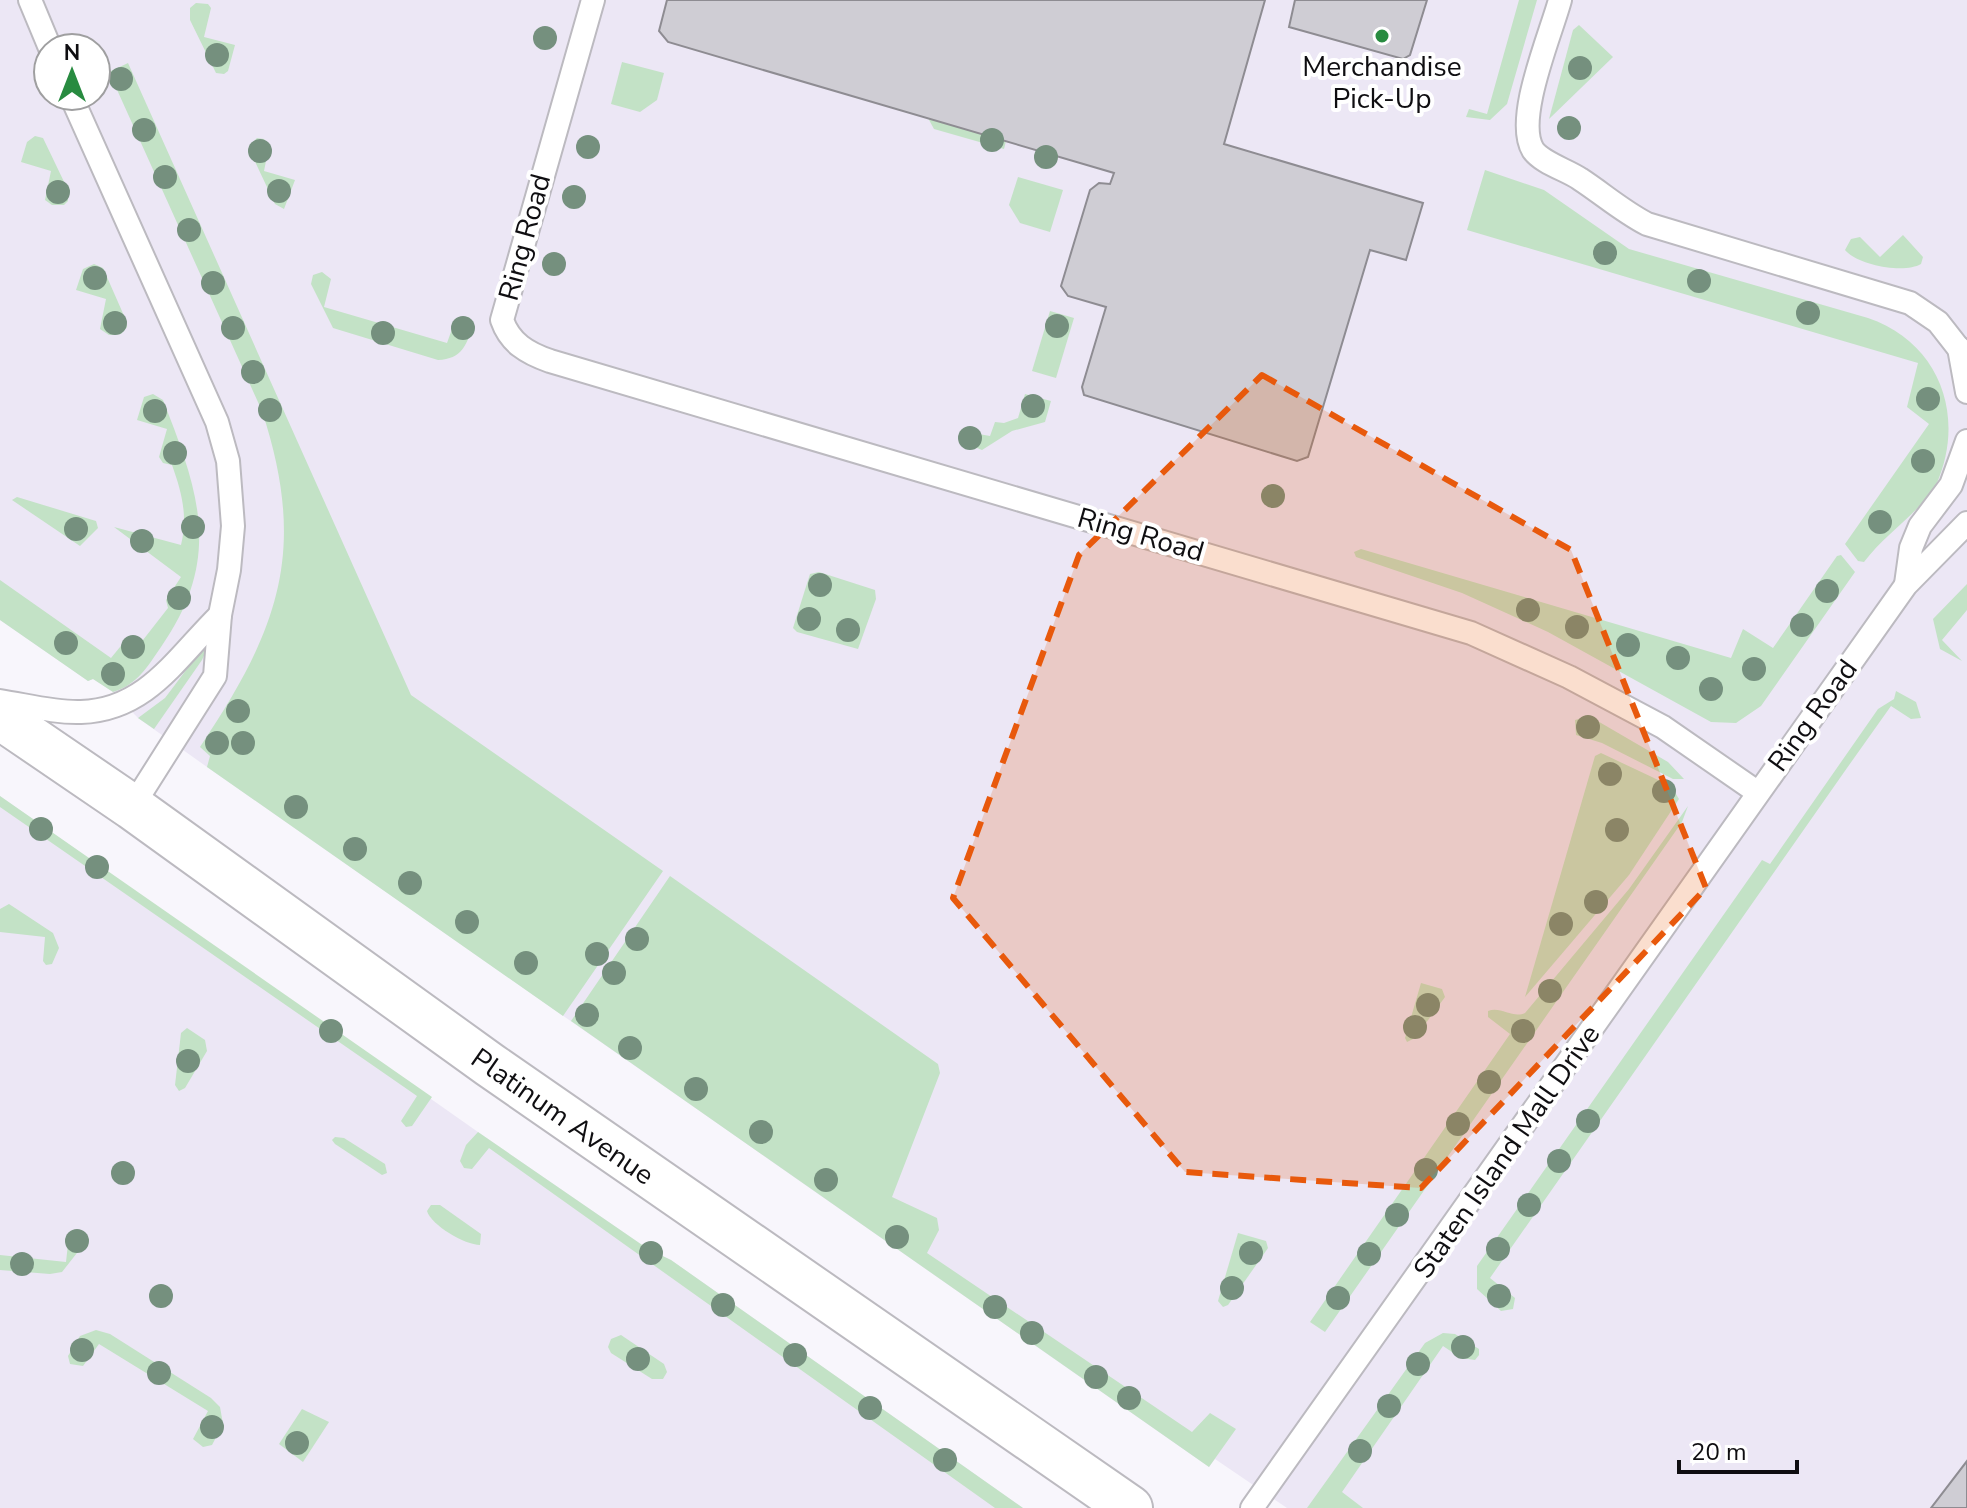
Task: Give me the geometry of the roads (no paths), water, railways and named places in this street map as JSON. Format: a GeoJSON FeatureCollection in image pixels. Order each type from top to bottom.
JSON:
{"type":"FeatureCollection","features":[{"type":"Feature","properties":{"kind":"street","name":"Platinum Avenue"},"geometry":{"type":"LineString","coordinates":[[0,717],[132,807],[490,1065],[1130,1508]]}},
{"type":"Feature","properties":{"kind":"lane"},"geometry":{"type":"LineString","coordinates":[[30,0],[43,32]]}},
{"type":"Feature","properties":{"kind":"lane","name":"Ring Road"},"geometry":{"type":"LineString","coordinates":[[593,0],[502,320],[507,334],[520,348],[550,361],[1471,633],[1569,677],[1663,727],[1757,792],[1906,585],[1967,523]]}},
{"type":"Feature","properties":{"kind":"lane"},"geometry":{"type":"LineString","coordinates":[[1560,0],[1528,111],[1531,145],[1538,155],[1566,170],[1625,213],[1647,224],[1910,303],[1938,322],[1963,354],[1967,392]]}},
{"type":"Feature","properties":{"kind":"lane"},"geometry":{"type":"LineString","coordinates":[[78,112],[211,408],[228,461],[233,526],[215,676],[132,807]]}},
{"type":"Feature","properties":{"kind":"lane"},"geometry":{"type":"LineString","coordinates":[[1906,585],[1911,548],[1920,526],[1951,485],[1967,441]]}},
{"type":"Feature","properties":{"kind":"lane"},"geometry":{"type":"LineString","coordinates":[[0,701],[78,713],[121,705],[144,694],[220,615]]}},
{"type":"Feature","properties":{"kind":"lane","name":"Staten Island Mall Drive"},"geometry":{"type":"LineString","coordinates":[[1252,1508],[1419,1277],[1757,792]]}},
{"type":"Feature","properties":{"kind":"place","name":"Merchandise Pick-Up"},"geometry":{"type":"Point","coordinates":[1382,36]}}]}
